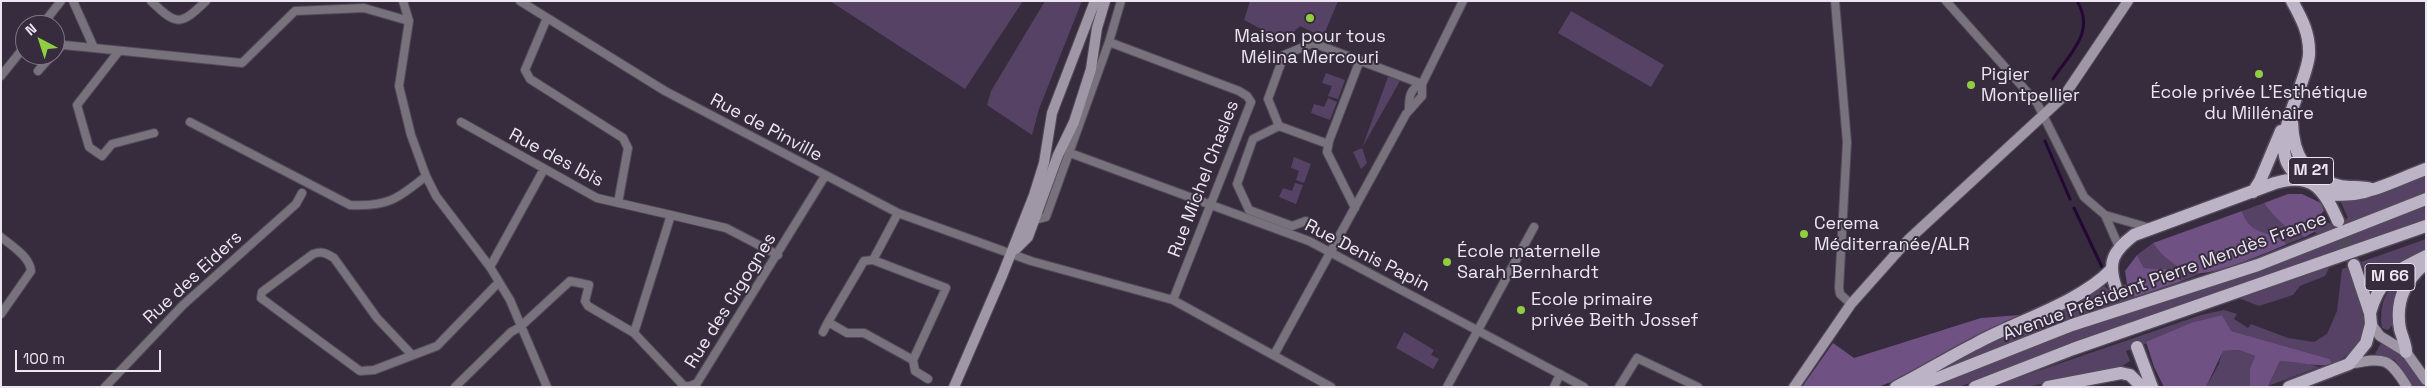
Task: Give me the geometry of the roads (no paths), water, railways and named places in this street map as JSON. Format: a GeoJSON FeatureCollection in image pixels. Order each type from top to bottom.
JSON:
{"type":"FeatureCollection","features":[{"type":"Feature","properties":{"kind":"main road"},"geometry":{"type":"LineString","coordinates":[[954,387],[1011,254],[1044,163],[1052,113],[1095,1]]}},
{"type":"Feature","properties":{"kind":"main road"},"geometry":{"type":"LineString","coordinates":[[1011,254],[1028,237],[1058,155],[1074,122],[1089,77],[1097,28],[1106,1]]}},
{"type":"Feature","properties":{"kind":"main road"},"geometry":{"type":"LineString","coordinates":[[1794,387],[1851,304],[1914,234],[2064,96],[2128,1]]}},
{"type":"Feature","properties":{"kind":"main road","name":"M 21"},"geometry":{"type":"LineString","coordinates":[[2292,1],[2304,24],[2309,45],[2306,72],[2291,114],[2284,139],[2283,152],[2289,168],[2302,178]]}},
{"type":"Feature","properties":{"kind":"main road","name":"M 21"},"geometry":{"type":"LineString","coordinates":[[2291,114],[2295,150],[2301,162],[2313,173],[2329,182],[2371,189]]}},
{"type":"Feature","properties":{"kind":"main road","name":"M 21"},"geometry":{"type":"LineString","coordinates":[[2253,192],[2291,114]]}},
{"type":"Feature","properties":{"kind":"main road"},"geometry":{"type":"LineString","coordinates":[[1896,387],[1976,343],[2089,289],[2110,270],[2119,247],[2134,235],[2289,179],[2302,178],[2324,192],[2349,196],[2426,169]]}},
{"type":"Feature","properties":{"kind":"main road"},"geometry":{"type":"LineString","coordinates":[[2324,192],[2338,221]]}},
{"type":"Feature","properties":{"kind":"main road","name":"Avenue Président Pierre Mendès France"},"geometry":{"type":"LineString","coordinates":[[1915,387],[2072,325],[2258,265],[2426,199]]}},
{"type":"Feature","properties":{"kind":"main road","name":"Avenue Président Pierre Mendès France"},"geometry":{"type":"LineString","coordinates":[[1975,387],[2073,349],[2426,226]]}},
{"type":"Feature","properties":{"kind":"main road","name":"M 66"},"geometry":{"type":"LineString","coordinates":[[2370,318],[2375,295],[2386,279],[2426,256]]}},
{"type":"Feature","properties":{"kind":"main road","name":"M 66"},"geometry":{"type":"LineString","coordinates":[[2406,352],[2399,317],[2400,300],[2406,285],[2426,263]]}},
{"type":"Feature","properties":{"kind":"main road"},"geometry":{"type":"LineString","coordinates":[[2354,265],[2370,318],[2380,336],[2406,352],[2426,380]]}},
{"type":"Feature","properties":{"kind":"main road"},"geometry":{"type":"LineString","coordinates":[[2110,270],[2116,288]]}},
{"type":"Feature","properties":{"kind":"main road"},"geometry":{"type":"LineString","coordinates":[[2350,364],[2366,343],[2370,318]]}},
{"type":"Feature","properties":{"kind":"main road"},"geometry":{"type":"LineString","coordinates":[[2138,347],[2152,387]]}},
{"type":"Feature","properties":{"kind":"main road"},"geometry":{"type":"LineString","coordinates":[[2288,387],[2304,384],[2350,364],[2373,360],[2388,362],[2394,366],[2407,387]]}},
{"type":"Feature","properties":{"kind":"main road"},"geometry":{"type":"LineString","coordinates":[[2048,387],[2121,373],[2130,375],[2142,387]]}},
{"type":"Feature","properties":{"kind":"street"},"geometry":{"type":"LineString","coordinates":[[50,15],[61,1]]}},
{"type":"Feature","properties":{"kind":"street"},"geometry":{"type":"LineString","coordinates":[[72,1],[94,48]]}},
{"type":"Feature","properties":{"kind":"street"},"geometry":{"type":"LineString","coordinates":[[152,1],[168,18],[175,20],[188,18],[206,1]]}},
{"type":"Feature","properties":{"kind":"street"},"geometry":{"type":"LineString","coordinates":[[403,1],[409,21],[399,86],[411,135],[426,176],[436,196],[490,267],[510,300],[547,387]]}},
{"type":"Feature","properties":{"kind":"street","name":"Rue de Pinville"},"geometry":{"type":"LineString","coordinates":[[520,1],[665,91],[898,213],[1011,254],[1173,300],[1331,387]]}},
{"type":"Feature","properties":{"kind":"street"},"geometry":{"type":"LineString","coordinates":[[1034,220],[1046,217],[1109,42],[1121,1]]}},
{"type":"Feature","properties":{"kind":"street"},"geometry":{"type":"LineString","coordinates":[[1274,355],[1409,110],[1409,96],[1417,85],[1422,84],[1463,1]]}},
{"type":"Feature","properties":{"kind":"street"},"geometry":{"type":"LineString","coordinates":[[1836,1],[1847,142],[1839,288],[1840,294],[1851,304]]}},
{"type":"Feature","properties":{"kind":"street"},"geometry":{"type":"LineString","coordinates":[[1946,1],[2031,96],[2044,114],[2084,197],[2105,216],[2119,247]]}},
{"type":"Feature","properties":{"kind":"street"},"geometry":{"type":"LineString","coordinates":[[65,45],[242,63],[294,10],[364,8],[409,21]]}},
{"type":"Feature","properties":{"kind":"street"},"geometry":{"type":"LineString","coordinates":[[547,18],[525,70],[530,79],[623,138],[627,143],[628,148],[618,203]]}},
{"type":"Feature","properties":{"kind":"street"},"geometry":{"type":"LineString","coordinates":[[1097,28],[1109,42]]}},
{"type":"Feature","properties":{"kind":"street"},"geometry":{"type":"LineString","coordinates":[[1094,47],[1109,42]]}},
{"type":"Feature","properties":{"kind":"street","name":"Rue Michel Chasles"},"geometry":{"type":"LineString","coordinates":[[1109,42],[1239,91],[1250,98],[1251,102],[1173,300]]}},
{"type":"Feature","properties":{"kind":"street"},"geometry":{"type":"LineString","coordinates":[[1279,126],[1268,100],[1286,53],[1316,43],[1422,84]]}},
{"type":"Feature","properties":{"kind":"street"},"geometry":{"type":"LineString","coordinates":[[119,51],[77,105],[89,147],[102,156],[112,144],[154,132]]}},
{"type":"Feature","properties":{"kind":"street"},"geometry":{"type":"LineString","coordinates":[[1,76],[15,58]]}},
{"type":"Feature","properties":{"kind":"street"},"geometry":{"type":"LineString","coordinates":[[1355,208],[1330,157],[1328,144],[1360,60]]}},
{"type":"Feature","properties":{"kind":"street"},"geometry":{"type":"LineString","coordinates":[[38,71],[43,65]]}},
{"type":"Feature","properties":{"kind":"street"},"geometry":{"type":"LineString","coordinates":[[190,122],[350,205],[372,206],[391,201],[426,176]]}},
{"type":"Feature","properties":{"kind":"street","name":"Rue des Ibis"},"geometry":{"type":"LineString","coordinates":[[461,122],[598,198],[726,228],[778,255]]}},
{"type":"Feature","properties":{"kind":"street"},"geometry":{"type":"LineString","coordinates":[[1306,221],[1292,226],[1249,210],[1237,184],[1253,139],[1279,126],[1328,144]]}},
{"type":"Feature","properties":{"kind":"street","name":"Rue Denis Papin"},"geometry":{"type":"LineString","coordinates":[[1058,155],[1069,156],[1211,205],[1332,252],[1584,387]]}},
{"type":"Feature","properties":{"kind":"street"},"geometry":{"type":"LineString","coordinates":[[490,267],[544,169]]}},
{"type":"Feature","properties":{"kind":"street","name":"Rue des Cigognes"},"geometry":{"type":"LineString","coordinates":[[520,327],[570,281],[589,285],[586,301],[588,306],[634,333],[683,385],[688,387],[697,383],[778,255],[825,176]]}},
{"type":"Feature","properties":{"kind":"street","name":"Rue des Eiders"},"geometry":{"type":"LineString","coordinates":[[105,387],[183,305],[296,204],[302,193]]}},
{"type":"Feature","properties":{"kind":"street"},"geometry":{"type":"LineString","coordinates":[[873,260],[898,213]]}},
{"type":"Feature","properties":{"kind":"street"},"geometry":{"type":"LineString","coordinates":[[634,333],[671,215]]}},
{"type":"Feature","properties":{"kind":"street"},"geometry":{"type":"LineString","coordinates":[[2105,216],[2152,228]]}},
{"type":"Feature","properties":{"kind":"street"},"geometry":{"type":"LineString","coordinates":[[1448,387],[1534,226]]}},
{"type":"Feature","properties":{"kind":"street"},"geometry":{"type":"LineString","coordinates":[[1,238],[26,259],[31,265],[31,271],[1,314]]}},
{"type":"Feature","properties":{"kind":"street"},"geometry":{"type":"LineString","coordinates":[[412,355],[377,318],[334,258],[328,254],[320,252],[313,254],[262,292],[261,298],[360,371],[374,370],[436,346],[499,282]]}},
{"type":"Feature","properties":{"kind":"street"},"geometry":{"type":"LineString","coordinates":[[822,332],[864,261],[873,260],[946,288],[913,360],[915,372],[928,379]]}},
{"type":"Feature","properties":{"kind":"street"},"geometry":{"type":"LineString","coordinates":[[828,322],[847,333],[864,333],[913,360]]}},
{"type":"Feature","properties":{"kind":"street"},"geometry":{"type":"LineString","coordinates":[[455,387],[511,332],[520,327]]}},
{"type":"Feature","properties":{"kind":"street"},"geometry":{"type":"LineString","coordinates":[[1619,387],[1637,358],[1698,387]]}},
{"type":"Feature","properties":{"kind":"street"},"geometry":{"type":"LineString","coordinates":[[1554,387],[1560,374]]}},
{"type":"Feature","properties":{"kind":"waterway"},"geometry":{"type":"LineString","coordinates":[[2053,79],[2073,51],[2082,32],[2084,23],[2077,1]]}},
{"type":"Feature","properties":{"kind":"waterway"},"geometry":{"type":"LineString","coordinates":[[2045,141],[2070,199]]}},
{"type":"Feature","properties":{"kind":"waterway"},"geometry":{"type":"LineString","coordinates":[[2074,208],[2102,267]]}},
{"type":"Feature","properties":{"kind":"tunnel"},"geometry":{"type":"LineString","coordinates":[[2338,223],[2353,263]]}},
{"type":"Feature","properties":{"kind":"tunnel"},"geometry":{"type":"LineString","coordinates":[[2116,288],[2137,347]]}},
{"type":"Feature","properties":{"kind":"place","name":"Maison pour tous Mélina Mercouri"},"geometry":{"type":"Point","coordinates":[1310,18]}},
{"type":"Feature","properties":{"kind":"place","name":"École privée L'Esthétique du Millénaire"},"geometry":{"type":"Point","coordinates":[2259,74]}},
{"type":"Feature","properties":{"kind":"place","name":"Pigier Montpellier"},"geometry":{"type":"Point","coordinates":[1971,85]}},
{"type":"Feature","properties":{"kind":"place","name":"Cerema Méditerranée/ALR"},"geometry":{"type":"Point","coordinates":[1804,234]}},
{"type":"Feature","properties":{"kind":"place","name":"École maternelle Sarah Bernhardt"},"geometry":{"type":"Point","coordinates":[1447,262]}},
{"type":"Feature","properties":{"kind":"place","name":"Ecole primaire privée Beith Jossef"},"geometry":{"type":"Point","coordinates":[1521,310]}}]}
